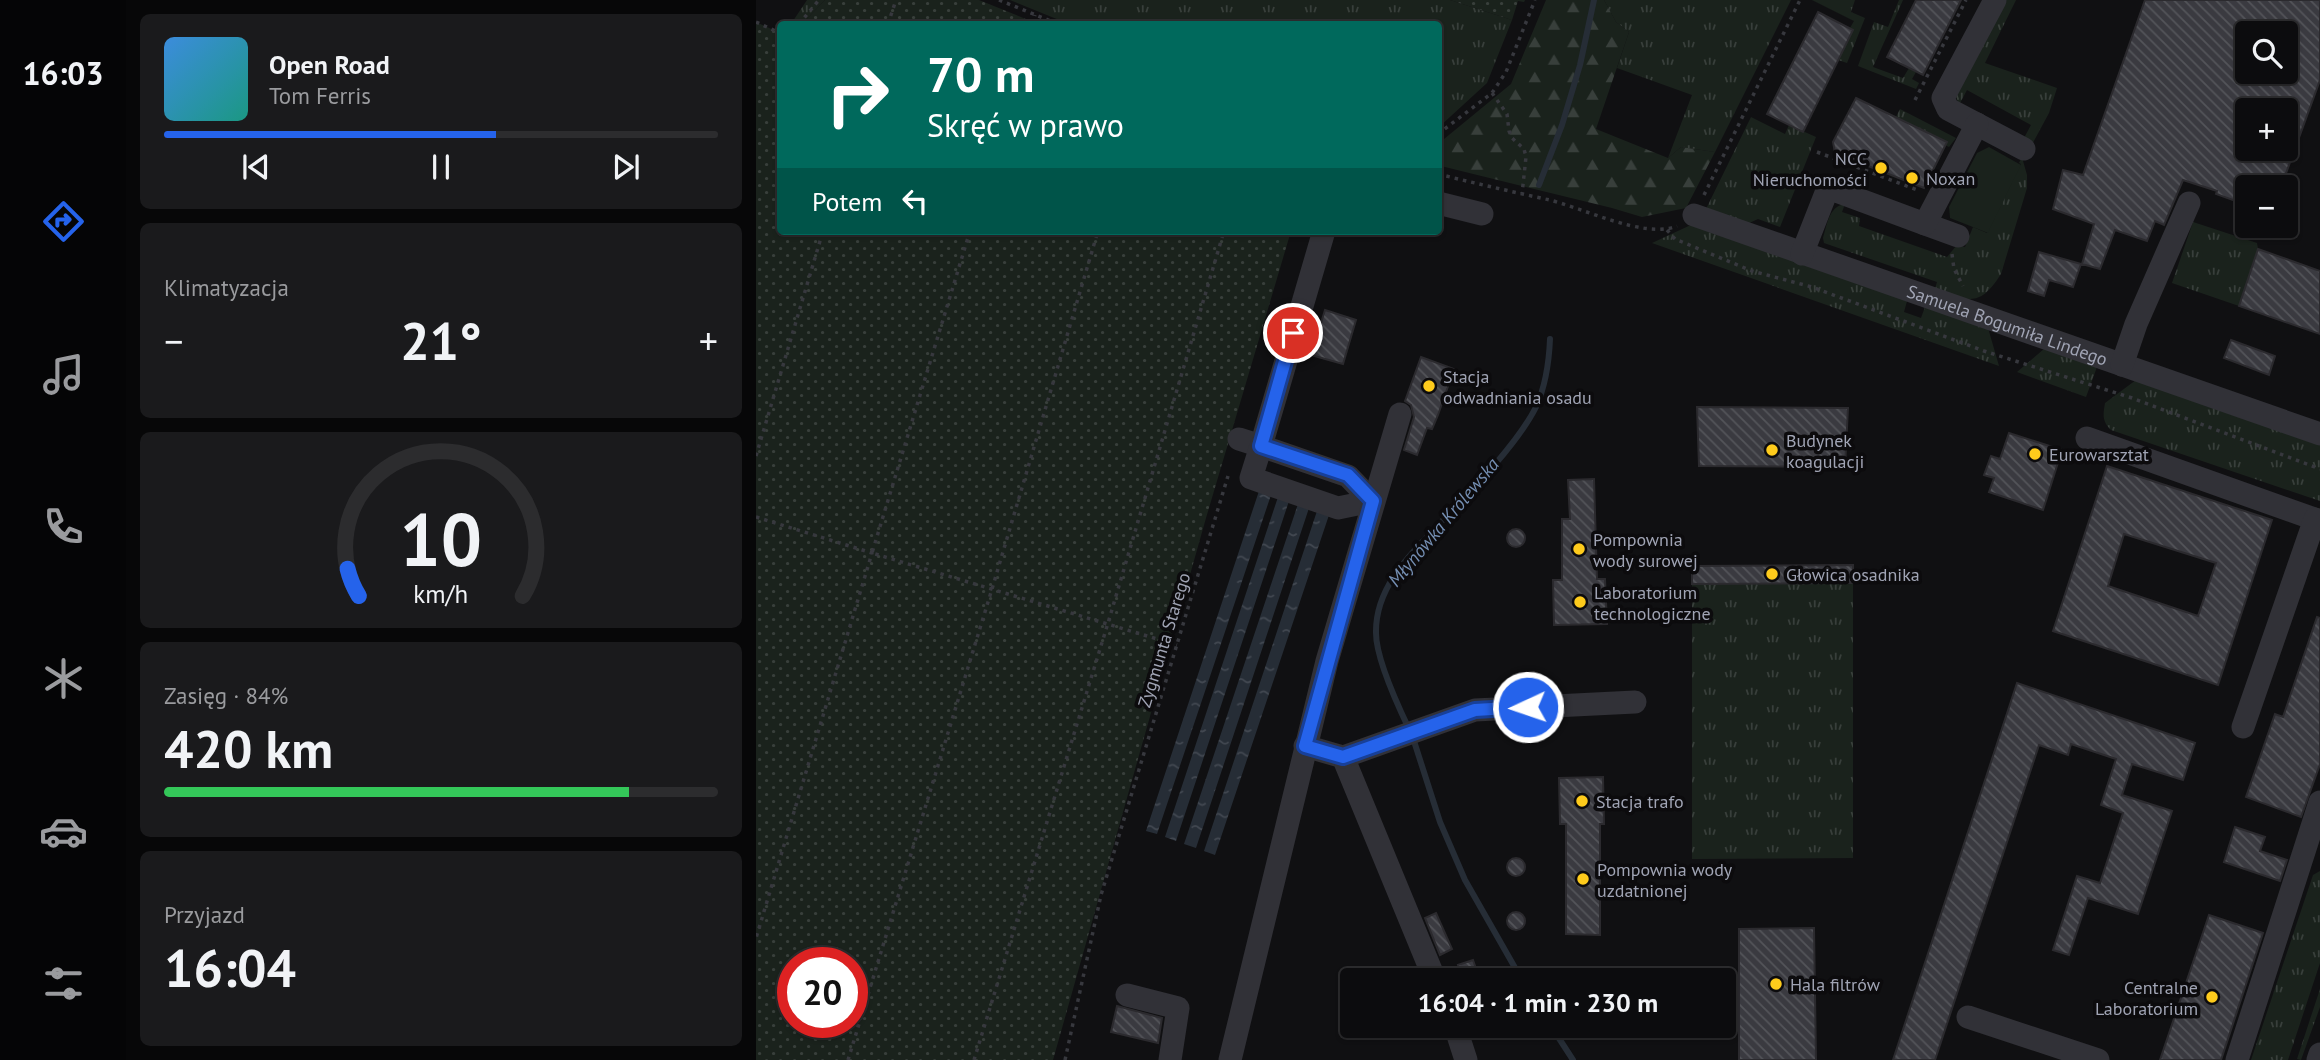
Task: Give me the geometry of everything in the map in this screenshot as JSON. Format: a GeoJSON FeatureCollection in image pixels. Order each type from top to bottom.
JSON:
{"type":"FeatureCollection","features":[{"type":"Feature","properties":{"kind":"street"},"geometry":{"type":"LineString","coordinates":[[1995,0],[1943,98],[1948,109],[2024,149]]}},
{"type":"Feature","properties":{"kind":"street"},"geometry":{"type":"LineString","coordinates":[[1925,224],[1977,124]]}},
{"type":"Feature","properties":{"kind":"street"},"geometry":{"type":"LineString","coordinates":[[1802,254],[1828,188],[1958,236]]}},
{"type":"Feature","properties":{"kind":"street"},"geometry":{"type":"LineString","coordinates":[[2122,366],[2136,324],[2189,203]]}},
{"type":"Feature","properties":{"kind":"street"},"geometry":{"type":"LineString","coordinates":[[1442,204],[1482,214]]}},
{"type":"Feature","properties":{"kind":"street","name":"Samuela Bogumiła Lindego"},"geometry":{"type":"LineString","coordinates":[[1694,215],[2320,434]]}},
{"type":"Feature","properties":{"kind":"street"},"geometry":{"type":"LineString","coordinates":[[1323,235],[1251,478],[1338,508],[1373,501]]}},
{"type":"Feature","properties":{"kind":"street"},"geometry":{"type":"LineString","coordinates":[[1230,1060],[1305,746],[1400,414]]}},
{"type":"Feature","properties":{"kind":"street"},"geometry":{"type":"LineString","coordinates":[[2087,438],[2317,520],[2242,727]]}},
{"type":"Feature","properties":{"kind":"street"},"geometry":{"type":"LineString","coordinates":[[1239,439],[1348,475],[1373,501]]}},
{"type":"Feature","properties":{"kind":"street"},"geometry":{"type":"LineString","coordinates":[[1305,746],[1343,757],[1475,710],[1635,702]]}},
{"type":"Feature","properties":{"kind":"street"},"geometry":{"type":"LineString","coordinates":[[1343,757],[1431,968]]}},
{"type":"Feature","properties":{"kind":"street"},"geometry":{"type":"LineString","coordinates":[[2237,1060],[2320,802]]}},
{"type":"Feature","properties":{"kind":"street"},"geometry":{"type":"LineString","coordinates":[[1127,995],[1178,1008],[1170,1060]]}},
{"type":"Feature","properties":{"kind":"street"},"geometry":{"type":"LineString","coordinates":[[1968,1017],[2098,1060]]}},
{"type":"Feature","properties":{"kind":"street"},"geometry":{"type":"LineString","coordinates":[[1460,1038],[1466,1060]]}},
{"type":"Feature","properties":{"kind":"street"},"geometry":{"type":"LineString","coordinates":[[2318,1060],[2320,1054]]}},
{"type":"Feature","properties":{"kind":"path"},"geometry":{"type":"LineString","coordinates":[[802,21],[819,0]]}},
{"type":"Feature","properties":{"kind":"path"},"geometry":{"type":"LineString","coordinates":[[889,21],[897,0]]}},
{"type":"Feature","properties":{"kind":"path"},"geometry":{"type":"LineString","coordinates":[[999,0],[1050,21]]}},
{"type":"Feature","properties":{"kind":"path"},"geometry":{"type":"LineString","coordinates":[[1442,131],[1492,93],[1506,72],[1535,0]]}},
{"type":"Feature","properties":{"kind":"path"},"geometry":{"type":"LineString","coordinates":[[1442,175],[1643,228],[1667,230],[1689,220],[1694,215],[1800,0]]}},
{"type":"Feature","properties":{"kind":"path"},"geometry":{"type":"LineString","coordinates":[[1915,100],[1966,0]]}},
{"type":"Feature","properties":{"kind":"path"},"geometry":{"type":"LineString","coordinates":[[1033,21],[1035,15]]}},
{"type":"Feature","properties":{"kind":"path"},"geometry":{"type":"LineString","coordinates":[[756,22],[777,32]]}},
{"type":"Feature","properties":{"kind":"path"},"geometry":{"type":"LineString","coordinates":[[1492,93],[1507,114],[1509,131],[1524,149],[1526,157],[1522,194]]}},
{"type":"Feature","properties":{"kind":"path"},"geometry":{"type":"LineString","coordinates":[[1817,152],[1922,191]]}},
{"type":"Feature","properties":{"kind":"path"},"geometry":{"type":"LineString","coordinates":[[1667,230],[1675,239],[1752,271],[1812,287],[1984,351],[2132,398],[2320,468]]}},
{"type":"Feature","properties":{"kind":"path"},"geometry":{"type":"LineString","coordinates":[[756,456],[822,235]]}},
{"type":"Feature","properties":{"kind":"path"},"geometry":{"type":"LineString","coordinates":[[756,938],[969,235]]}},
{"type":"Feature","properties":{"kind":"path"},"geometry":{"type":"LineString","coordinates":[[848,1060],[1097,235]]}},
{"type":"Feature","properties":{"kind":"path"},"geometry":{"type":"LineString","coordinates":[[974,1060],[1108,623],[1223,235]]}},
{"type":"Feature","properties":{"kind":"path"},"geometry":{"type":"LineString","coordinates":[[1958,236],[1952,257],[1954,269],[1966,290]]}},
{"type":"Feature","properties":{"kind":"path","name":"Zygmunta Starego"},"geometry":{"type":"LineString","coordinates":[[1065,1060],[1101,895],[1239,439]]}},
{"type":"Feature","properties":{"kind":"path"},"geometry":{"type":"LineString","coordinates":[[756,517],[1177,645]]}},
{"type":"Feature","properties":{"kind":"green space"},"geometry":{"type":"Polygon","coordinates":[[[807,0],[825,0],[805,21],[793,21],[807,0]]]}},
{"type":"Feature","properties":{"kind":"green space"},"geometry":{"type":"Polygon","coordinates":[[[825,0],[979,0],[1031,21],[805,21],[825,0]]]}},
{"type":"Feature","properties":{"kind":"green space"},"geometry":{"type":"Polygon","coordinates":[[[1010,0],[1450,0],[1512,20],[1487,83],[1442,124],[1442,21],[1062,21],[1010,0]]]}},
{"type":"Feature","properties":{"kind":"green space"},"geometry":{"type":"Polygon","coordinates":[[[1450,0],[1525,0],[1518,1],[1512,20],[1450,0]]]}},
{"type":"Feature","properties":{"kind":"green space"},"geometry":{"type":"Polygon","coordinates":[[[1546,0],[1604,0],[1616,22],[1629,32],[1596,129],[1668,158],[1681,147],[1715,152],[1686,208],[1642,217],[1442,166],[1442,141],[1511,84],[1546,0]]]}},
{"type":"Feature","properties":{"kind":"green space"},"geometry":{"type":"Polygon","coordinates":[[[1604,0],[1791,0],[1715,152],[1681,147],[1668,158],[1692,95],[1617,68],[1629,32],[1616,22],[1604,0]]]}},
{"type":"Feature","properties":{"kind":"green space"},"geometry":{"type":"Polygon","coordinates":[[[1812,0],[1855,0],[1851,12],[1865,18],[1847,63],[1838,60],[1853,30],[1850,28],[1854,21],[1812,0]]]}},
{"type":"Feature","properties":{"kind":"green space"},"geometry":{"type":"Polygon","coordinates":[[[1899,0],[1903,0],[1873,67],[1903,78],[1909,68],[1916,72],[1912,79],[1919,83],[1916,89],[1858,66],[1874,22],[1888,27],[1899,0]]]}},
{"type":"Feature","properties":{"kind":"green space"},"geometry":{"type":"Polygon","coordinates":[[[2002,0],[2016,0],[1985,63],[2057,88],[2049,113],[2023,161],[2027,188],[2001,274],[1993,285],[1980,297],[1965,298],[1935,289],[1937,282],[1824,243],[1823,238],[1832,212],[1845,204],[1842,212],[1860,218],[1859,226],[1947,257],[1957,245],[1965,247],[1973,227],[1987,233],[2021,164],[2019,163],[2029,142],[2024,138],[2031,125],[1967,90],[1959,105],[1956,97],[2002,0]]]}},
{"type":"Feature","properties":{"kind":"green space"},"geometry":{"type":"Polygon","coordinates":[[[756,22],[777,32],[777,235],[1290,235],[1206,518],[1053,1060],[756,1060],[756,22]]]}},
{"type":"Feature","properties":{"kind":"green space"},"geometry":{"type":"Polygon","coordinates":[[[1900,109],[1956,138],[1949,147],[1945,145],[1946,142],[1896,117],[1900,109]]]}},
{"type":"Feature","properties":{"kind":"green space"},"geometry":{"type":"Polygon","coordinates":[[[1751,117],[1785,134],[1789,125],[1816,137],[1780,227],[1758,219],[1747,224],[1706,209],[1751,117]]]}},
{"type":"Feature","properties":{"kind":"green space"},"geometry":{"type":"Polygon","coordinates":[[[1989,147],[2021,165],[1988,233],[1950,218],[1949,207],[1977,153],[1989,147]]]}},
{"type":"Feature","properties":{"kind":"green space"},"geometry":{"type":"Polygon","coordinates":[[[2193,222],[2235,238],[2257,243],[2258,249],[2239,306],[2172,283],[2193,222]]]}},
{"type":"Feature","properties":{"kind":"green space"},"geometry":{"type":"Polygon","coordinates":[[[1693,224],[1907,301],[1904,312],[1921,318],[1925,307],[1988,328],[1999,366],[1652,243],[1693,224]]]}},
{"type":"Feature","properties":{"kind":"green space"},"geometry":{"type":"Polygon","coordinates":[[[2045,348],[2097,367],[2086,397],[2017,372],[2045,348]]]}},
{"type":"Feature","properties":{"kind":"green space"},"geometry":{"type":"Polygon","coordinates":[[[2136,380],[2320,444],[2320,501],[2111,430],[2104,418],[2105,403],[2136,380]]]}},
{"type":"Feature","properties":{"kind":"green space"},"geometry":{"type":"Polygon","coordinates":[[[1853,583],[1853,858],[1692,859],[1692,584],[1853,583]]]}},
{"type":"Feature","properties":{"kind":"green space"},"geometry":{"type":"Polygon","coordinates":[[[2320,871],[2320,963],[2288,1060],[2251,1060],[2313,875],[2320,871]]]}},
{"type":"Feature","properties":{"kind":"green space"},"geometry":{"type":"Polygon","coordinates":[[[2320,989],[2320,1007],[2301,1060],[2297,1059],[2320,989]]]}},
{"type":"Feature","properties":{"kind":"water"},"geometry":{"type":"Polygon","coordinates":[[[1259,491],[1271,495],[1157,834],[1146,831],[1259,491]]]}},
{"type":"Feature","properties":{"kind":"water"},"geometry":{"type":"Polygon","coordinates":[[[1278,497],[1289,501],[1176,841],[1165,837],[1278,497]]]}},
{"type":"Feature","properties":{"kind":"water"},"geometry":{"type":"Polygon","coordinates":[[[1298,504],[1309,508],[1196,848],[1184,844],[1298,504]]]}},
{"type":"Feature","properties":{"kind":"water"},"geometry":{"type":"Polygon","coordinates":[[[1317,511],[1329,515],[1215,855],[1204,851],[1317,511]]]}},
{"type":"Feature","properties":{"kind":"building"},"geometry":{"type":"Polygon","coordinates":[[[1916,0],[1961,0],[1923,75],[1887,57],[1916,0]]]}},
{"type":"Feature","properties":{"kind":"building"},"geometry":{"type":"Polygon","coordinates":[[[2145,0],[2320,0],[2320,80],[2298,140],[2298,98],[2235,98],[2235,161],[2290,161],[2285,175],[2235,175],[2235,201],[2216,194],[2217,191],[2183,180],[2164,225],[2155,221],[2147,241],[2115,230],[2100,269],[2082,264],[2094,224],[2053,209],[2063,170],[2083,175],[2145,0]]]}},
{"type":"Feature","properties":{"kind":"building"},"geometry":{"type":"Polygon","coordinates":[[[1818,12],[1853,30],[1803,132],[1767,114],[1818,12]]]}},
{"type":"Feature","properties":{"kind":"building"},"geometry":{"type":"Polygon","coordinates":[[[1856,98],[1947,142],[1924,188],[1835,153],[1833,142],[1856,98]]]}},
{"type":"Feature","properties":{"kind":"building"},"geometry":{"type":"Polygon","coordinates":[[[2258,249],[2320,271],[2320,334],[2239,306],[2258,249]]]}},
{"type":"Feature","properties":{"kind":"building"},"geometry":{"type":"Polygon","coordinates":[[[2039,252],[2081,264],[2073,287],[2049,280],[2044,296],[2028,291],[2039,252]]]}},
{"type":"Feature","properties":{"kind":"building"},"geometry":{"type":"Polygon","coordinates":[[[1325,310],[1356,320],[1343,364],[1311,355],[1325,310]]]}},
{"type":"Feature","properties":{"kind":"building"},"geometry":{"type":"Polygon","coordinates":[[[2231,340],[2275,356],[2269,375],[2224,358],[2231,340]]]}},
{"type":"Feature","properties":{"kind":"building","name":"Stacja odwadniania osadu"},"geometry":{"type":"Polygon","coordinates":[[[1421,357],[1454,369],[1432,429],[1427,428],[1417,455],[1404,450],[1414,417],[1411,405],[1405,401],[1421,357]]]}},
{"type":"Feature","properties":{"kind":"building","name":"Budynek koagulacji"},"geometry":{"type":"Polygon","coordinates":[[[1697,407],[1848,408],[1845,467],[1699,466],[1697,407]]]}},
{"type":"Feature","properties":{"kind":"building"},"geometry":{"type":"Polygon","coordinates":[[[2009,433],[2062,450],[2043,510],[1989,492],[1994,478],[1984,475],[1991,456],[2000,459],[2009,433]]]}},
{"type":"Feature","properties":{"kind":"building"},"geometry":{"type":"Polygon","coordinates":[[[2107,466],[2272,520],[2218,685],[2053,631],[2107,466]],[[2124,534],[2108,586],[2198,616],[2216,563],[2124,534]]]}},
{"type":"Feature","properties":{"kind":"building"},"geometry":{"type":"Polygon","coordinates":[[[1594,479],[1597,579],[1605,579],[1607,624],[1554,625],[1553,580],[1562,580],[1562,519],[1570,519],[1568,480],[1594,479]]]}},
{"type":"Feature","properties":{"kind":"building"},"geometry":{"type":"Polygon","coordinates":[[[1512,529],[1520,529],[1525,538],[1523,545],[1512,547],[1507,542],[1507,534],[1512,529]]]}},
{"type":"Feature","properties":{"kind":"building","name":"Głowica osadnika"},"geometry":{"type":"Polygon","coordinates":[[[1853,565],[1853,583],[1692,584],[1692,566],[1853,565]]]}},
{"type":"Feature","properties":{"kind":"building"},"geometry":{"type":"Polygon","coordinates":[[[2317,617],[2320,618],[2320,764],[2301,817],[2246,797],[2275,714],[2283,717],[2317,617]]]}},
{"type":"Feature","properties":{"kind":"building"},"geometry":{"type":"Polygon","coordinates":[[[2017,683],[2195,743],[2183,780],[2132,764],[2122,795],[2172,811],[2138,914],[2088,898],[2069,955],[2053,950],[2077,876],[2100,883],[2123,813],[2101,805],[2116,759],[2071,744],[2068,755],[2039,745],[1935,1060],[1893,1060],[2017,683]]]}},
{"type":"Feature","properties":{"kind":"building","name":"Pompownia wody uzdatnionej"},"geometry":{"type":"Polygon","coordinates":[[[1603,777],[1604,824],[1600,824],[1600,935],[1566,934],[1566,824],[1560,824],[1559,778],[1603,777]]]}},
{"type":"Feature","properties":{"kind":"building"},"geometry":{"type":"Polygon","coordinates":[[[2235,827],[2265,837],[2260,851],[2287,860],[2280,881],[2224,862],[2235,827]]]}},
{"type":"Feature","properties":{"kind":"building"},"geometry":{"type":"Polygon","coordinates":[[[1512,858],[1520,858],[1525,867],[1523,874],[1512,876],[1507,871],[1507,863],[1512,858]]]}},
{"type":"Feature","properties":{"kind":"building"},"geometry":{"type":"Polygon","coordinates":[[[1512,912],[1520,912],[1525,921],[1523,928],[1512,930],[1507,925],[1507,917],[1512,912]]]}},
{"type":"Feature","properties":{"kind":"building"},"geometry":{"type":"Polygon","coordinates":[[[1436,913],[1452,949],[1440,955],[1425,918],[1436,913]]]}},
{"type":"Feature","properties":{"kind":"building","name":"Centralne Laboratorium"},"geometry":{"type":"Polygon","coordinates":[[[2209,915],[2263,933],[2221,1060],[2160,1060],[2209,915]]]}},
{"type":"Feature","properties":{"kind":"building","name":"Hala filtrów"},"geometry":{"type":"Polygon","coordinates":[[[1814,928],[1816,1060],[1739,1060],[1739,929],[1814,928]]]}},
{"type":"Feature","properties":{"kind":"building"},"geometry":{"type":"Polygon","coordinates":[[[1473,960],[1476,968],[1459,968],[1458,965],[1473,960]]]}},
{"type":"Feature","properties":{"kind":"building"},"geometry":{"type":"Polygon","coordinates":[[[1117,1006],[1162,1018],[1158,1043],[1111,1032],[1117,1006]]]}},
{"type":"Feature","properties":{"kind":"waterway","name":"Młynówka Królewska"},"geometry":{"type":"LineString","coordinates":[[1539,185],[1562,125],[1580,65],[1594,0]]}},
{"type":"Feature","properties":{"kind":"waterway","name":"Młynówka Królewska"},"geometry":{"type":"LineString","coordinates":[[1409,729],[1388,682],[1377,643],[1377,615],[1382,599],[1399,569],[1495,465],[1528,421],[1545,382],[1550,339]]}},
{"type":"Feature","properties":{"kind":"waterway","name":"Młynówka Królewska"},"geometry":{"type":"LineString","coordinates":[[1413,738],[1440,822],[1465,880],[1515,968]]}},
{"type":"Feature","properties":{"kind":"waterway","name":"Młynówka Królewska"},"geometry":{"type":"LineString","coordinates":[[1559,1038],[1573,1060]]}},
{"type":"Feature","properties":{"kind":"place","name":"NCC Nieruchomości"},"geometry":{"type":"Point","coordinates":[1881,168]}},
{"type":"Feature","properties":{"kind":"place","name":"Noxan"},"geometry":{"type":"Point","coordinates":[1912,178]}},
{"type":"Feature","properties":{"kind":"place","name":"Stacja odwadniania osadu"},"geometry":{"type":"Point","coordinates":[1429,386]}},
{"type":"Feature","properties":{"kind":"place","name":"Budynek koagulacji"},"geometry":{"type":"Point","coordinates":[1772,450]}},
{"type":"Feature","properties":{"kind":"place","name":"Eurowarsztat"},"geometry":{"type":"Point","coordinates":[2035,454]}},
{"type":"Feature","properties":{"kind":"place","name":"Pompownia wody surowej"},"geometry":{"type":"Point","coordinates":[1579,549]}},
{"type":"Feature","properties":{"kind":"place","name":"Głowica osadnika"},"geometry":{"type":"Point","coordinates":[1772,574]}},
{"type":"Feature","properties":{"kind":"place","name":"Laboratorium technologiczne"},"geometry":{"type":"Point","coordinates":[1580,602]}},
{"type":"Feature","properties":{"kind":"place","name":"Stacja trafo"},"geometry":{"type":"Point","coordinates":[1582,801]}},
{"type":"Feature","properties":{"kind":"place","name":"Pompownia wody uzdatnionej"},"geometry":{"type":"Point","coordinates":[1583,879]}},
{"type":"Feature","properties":{"kind":"place","name":"Hala filtrów"},"geometry":{"type":"Point","coordinates":[1776,984]}},
{"type":"Feature","properties":{"kind":"place","name":"Centralne Laboratorium"},"geometry":{"type":"Point","coordinates":[2212,997]}},
{"type":"Feature","properties":{"kind":"route"},"geometry":{"type":"LineString","coordinates":[[1293,333],[1261,446],[1348,475],[1373,501],[1305,746],[1343,757],[1475,710],[1528,707]]}}]}
